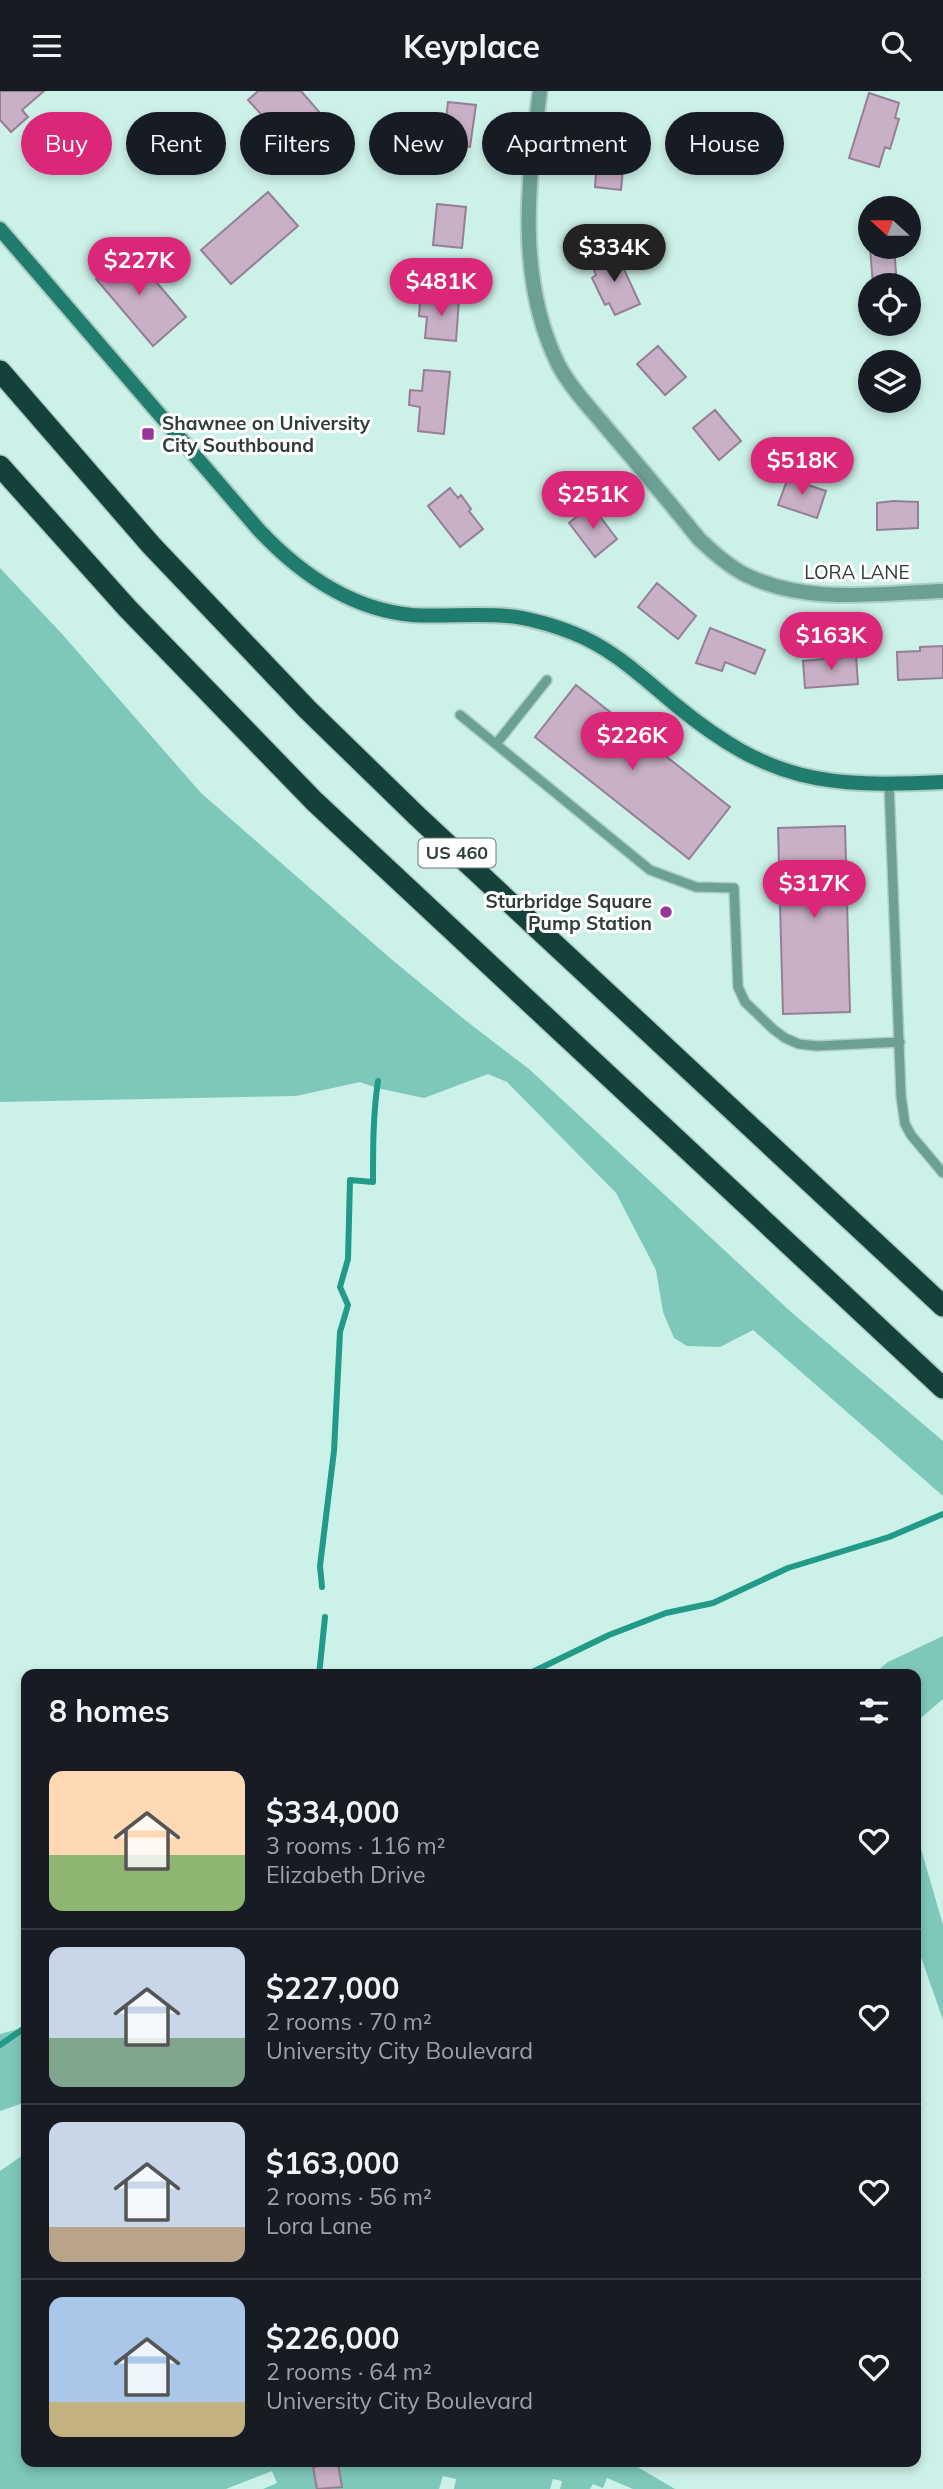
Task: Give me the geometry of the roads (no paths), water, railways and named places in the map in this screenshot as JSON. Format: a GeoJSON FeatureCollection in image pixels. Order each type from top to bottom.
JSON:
{"type":"FeatureCollection","features":[{"type":"Feature","properties":{"kind":"highway","name":"US 460"},"geometry":{"type":"LineString","coordinates":[[0,371],[151,545],[316,718],[418,817],[943,1306]]}},
{"type":"Feature","properties":{"kind":"highway","name":"US 460"},"geometry":{"type":"LineString","coordinates":[[0,466],[128,610],[314,801],[943,1388]]}},
{"type":"Feature","properties":{"kind":"main road"},"geometry":{"type":"LineString","coordinates":[[0,229],[258,529],[280,552],[317,582],[359,602],[396,613],[509,616],[551,625],[578,635],[621,659],[703,727],[747,755],[769,765],[842,783],[890,785],[943,782]]}},
{"type":"Feature","properties":{"kind":"street","name":"LORA LANE"},"geometry":{"type":"LineString","coordinates":[[540,91],[533,142],[528,258],[544,327],[558,364],[568,380],[699,539],[720,559],[745,575],[784,590],[830,596],[943,590]]}},
{"type":"Feature","properties":{"kind":"lane"},"geometry":{"type":"LineString","coordinates":[[496,744],[547,680]]}},
{"type":"Feature","properties":{"kind":"lane"},"geometry":{"type":"LineString","coordinates":[[460,715],[650,870],[696,887],[734,888],[738,987],[745,1002],[785,1038],[799,1044],[817,1046],[900,1042]]}},
{"type":"Feature","properties":{"kind":"lane"},"geometry":{"type":"LineString","coordinates":[[890,785],[901,1095],[905,1124],[943,1173]]}},
{"type":"Feature","properties":{"kind":"waterway"},"geometry":{"type":"LineString","coordinates":[[322,1587],[320,1566],[334,1451],[340,1332],[348,1305],[340,1287],[348,1259],[350,1180],[373,1182],[374,1119],[378,1081]]}},
{"type":"Feature","properties":{"kind":"waterway"},"geometry":{"type":"LineString","coordinates":[[538,1669],[609,1635],[666,1613],[713,1603],[788,1568],[889,1537],[943,1514]]}},
{"type":"Feature","properties":{"kind":"waterway"},"geometry":{"type":"LineString","coordinates":[[320,1669],[325,1617]]}},
{"type":"Feature","properties":{"kind":"waterway"},"geometry":{"type":"LineString","coordinates":[[0,2045],[21,2030]]}},
{"type":"Feature","properties":{"kind":"place","name":"Shawnee on University City Southbound"},"geometry":{"type":"Point","coordinates":[148,434]}},
{"type":"Feature","properties":{"kind":"place","name":"Sturbridge Square Pump Station"},"geometry":{"type":"Point","coordinates":[666,912]}}]}
